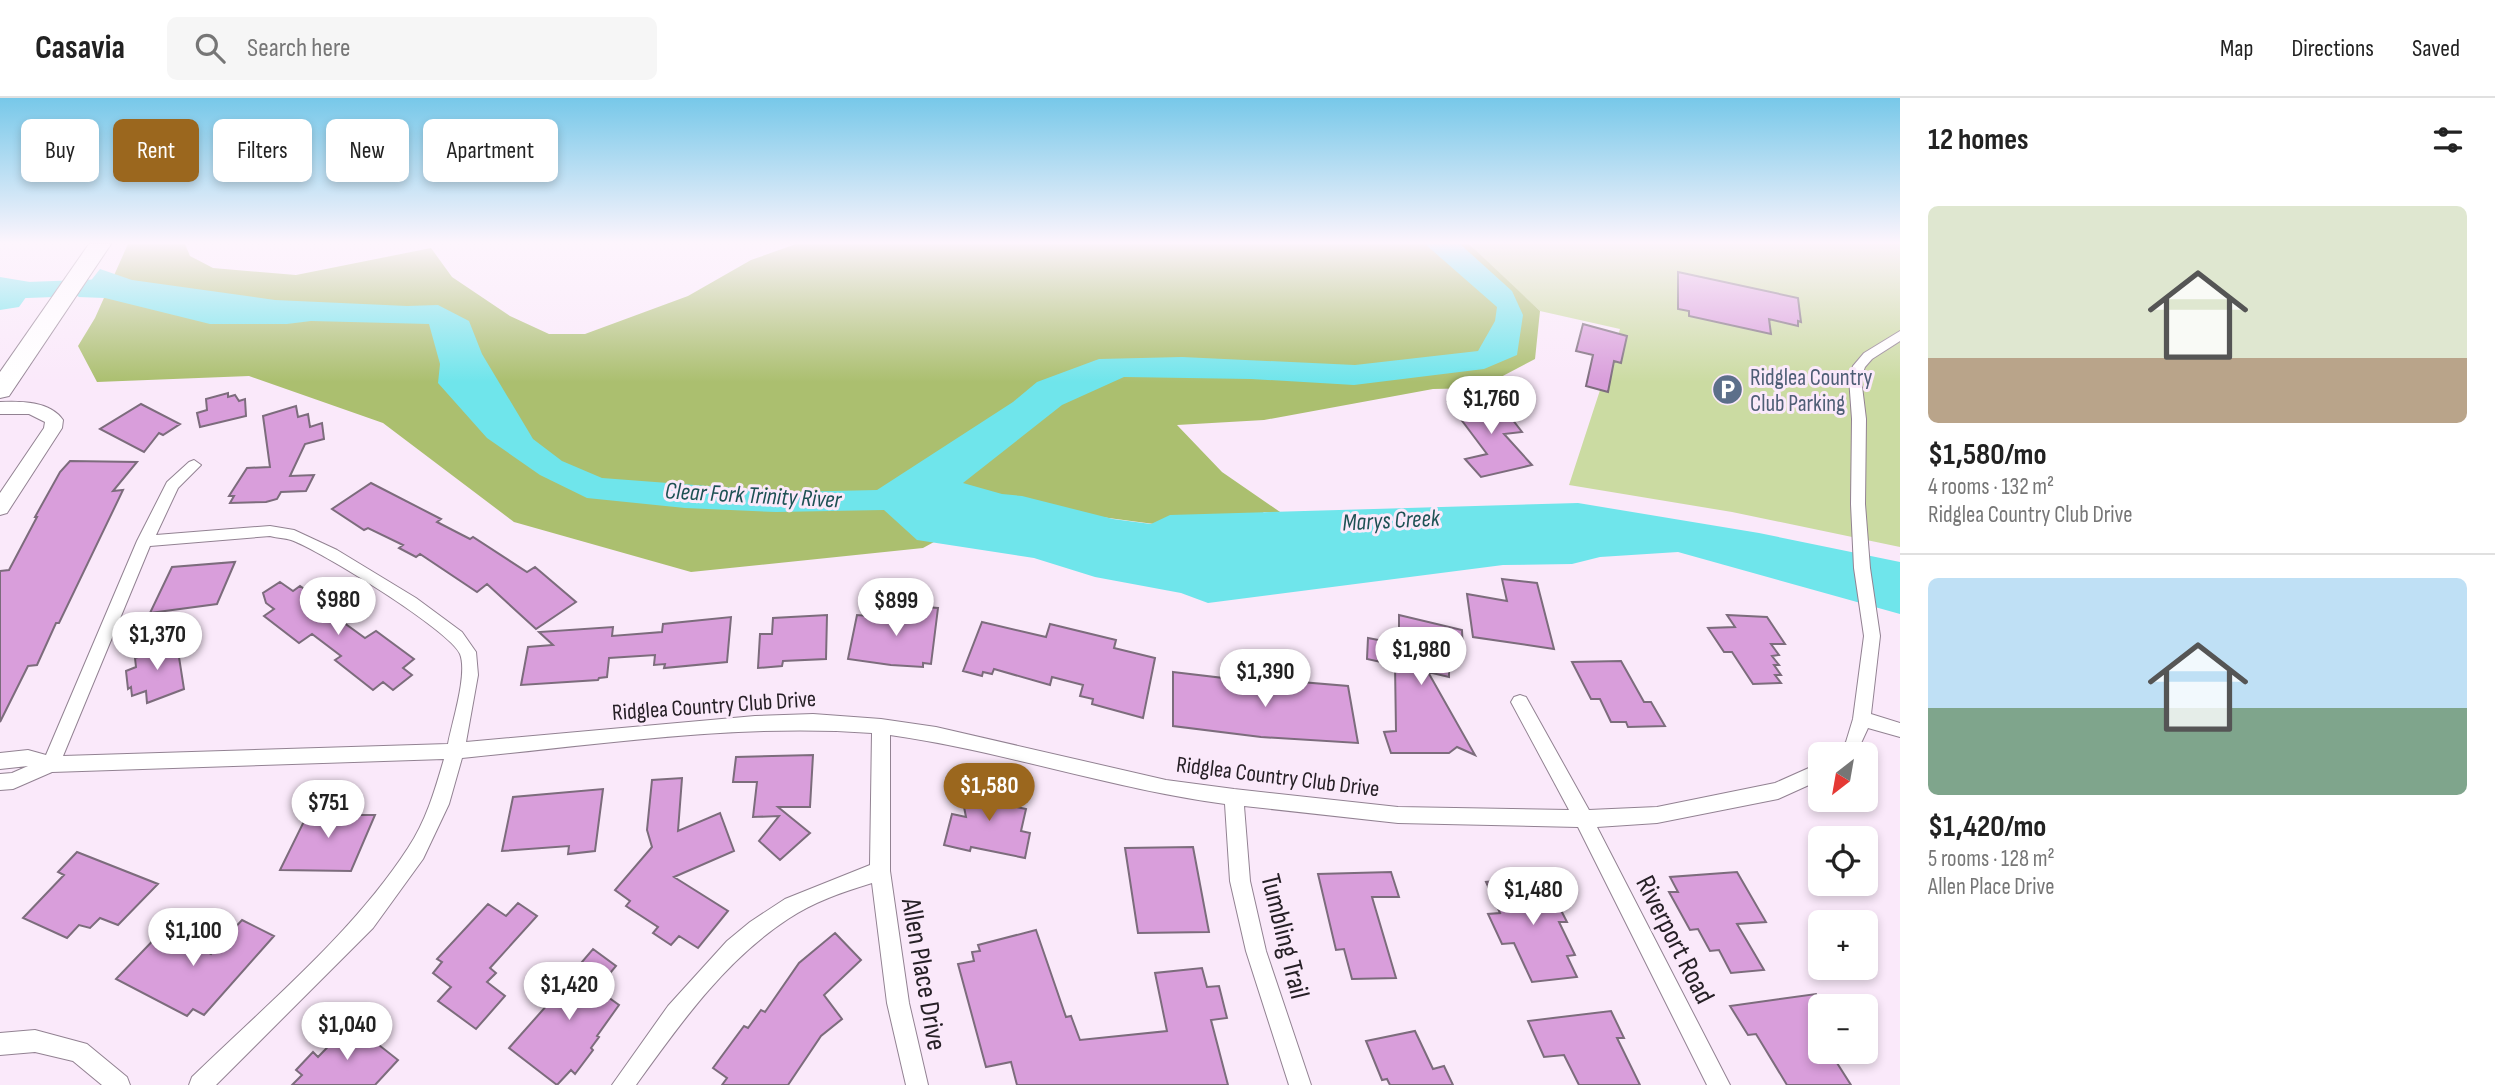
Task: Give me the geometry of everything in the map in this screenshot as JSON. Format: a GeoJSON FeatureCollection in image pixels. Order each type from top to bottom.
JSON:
{"type":"FeatureCollection","features":[{"type":"Feature","properties":{"kind":"highway"},"geometry":{"type":"LineString","coordinates":[[0,360],[49,290]]}},
{"type":"Feature","properties":{"kind":"highway"},"geometry":{"type":"LineString","coordinates":[[0,390],[68,290]]}},
{"type":"Feature","properties":{"kind":"street"},"geometry":{"type":"LineString","coordinates":[[1854,742],[1862,719],[1872,636],[1862,568],[1858,504],[1859,419],[1855,378],[1859,366],[1868,356],[1900,335]]}},
{"type":"Feature","properties":{"kind":"street"},"geometry":{"type":"LineString","coordinates":[[0,408],[27,407],[43,411],[54,420],[53,428],[0,508]]}},
{"type":"Feature","properties":{"kind":"street"},"geometry":{"type":"LineString","coordinates":[[51,764],[145,541],[172,485],[194,465]]}},
{"type":"Feature","properties":{"kind":"street"},"geometry":{"type":"LineString","coordinates":[[145,541],[270,531],[294,535],[332,554],[410,602],[456,637],[468,652],[470,675],[455,751],[440,804],[416,853],[366,921],[200,1085]]}},
{"type":"Feature","properties":{"kind":"street"},"geometry":{"type":"LineString","coordinates":[[1520,702],[1583,819]]}},
{"type":"Feature","properties":{"kind":"street"},"geometry":{"type":"LineString","coordinates":[[1862,719],[1900,730]]}},
{"type":"Feature","properties":{"kind":"street","name":"Ridglea Country Club Drive"},"geometry":{"type":"LineString","coordinates":[[0,761],[27,758],[51,764],[455,751],[755,723],[813,721],[881,726],[936,734],[1166,788],[1398,815],[1583,819],[1657,815],[1778,791],[1808,777]]}},
{"type":"Feature","properties":{"kind":"street","name":"Allen Place Drive"},"geometry":{"type":"LineString","coordinates":[[881,726],[880,871],[898,1003],[917,1085]]}},
{"type":"Feature","properties":{"kind":"street","name":"Ridglea Country Club Drive"},"geometry":{"type":"LineString","coordinates":[[0,782],[13,780],[51,764]]}},
{"type":"Feature","properties":{"kind":"street","name":"Tumbling Trail"},"geometry":{"type":"LineString","coordinates":[[1234,797],[1240,880],[1254,940],[1300,1085]]}},
{"type":"Feature","properties":{"kind":"street","name":"Riverport Road"},"geometry":{"type":"LineString","coordinates":[[1583,819],[1719,1085]]}},
{"type":"Feature","properties":{"kind":"street","name":"Allen Place Drive"},"geometry":{"type":"LineString","coordinates":[[623,1085],[684,1003],[729,952],[782,912],[845,882],[880,871]]}},
{"type":"Feature","properties":{"kind":"street"},"geometry":{"type":"LineString","coordinates":[[0,1044],[35,1041],[79,1052],[120,1085]]}},
{"type":"Feature","properties":{"kind":"green space"},"geometry":{"type":"Polygon","coordinates":[[[107,290],[471,290],[510,316],[549,334],[585,334],[698,290],[1518,290],[1540,311],[1535,359],[1480,388],[1433,389],[1264,420],[1177,425],[1222,472],[1283,514],[1264,512],[1237,535],[1003,504],[923,548],[691,572],[514,522],[383,423],[249,376],[97,382],[78,346],[107,290]]]}},
{"type":"Feature","properties":{"kind":"green space"},"geometry":{"type":"Polygon","coordinates":[[[1517,290],[1900,290],[1900,547],[1732,512],[1569,485],[1620,329],[1540,311],[1517,290]]]}},
{"type":"Feature","properties":{"kind":"water"},"geometry":{"type":"Polygon","coordinates":[[[0,290],[31,290],[19,307],[0,310],[0,290]]]}},
{"type":"Feature","properties":{"kind":"water","name":"Marys Creek"},"geometry":{"type":"Polygon","coordinates":[[[83,290],[204,290],[275,300],[438,305],[469,321],[482,354],[533,439],[562,461],[602,478],[788,492],[877,490],[1013,402],[1037,382],[1099,359],[1182,357],[1355,365],[1478,351],[1495,321],[1497,307],[1478,290],[1512,291],[1523,315],[1517,355],[1484,369],[1354,385],[1251,379],[1124,377],[1062,405],[963,483],[1113,519],[1151,524],[1170,515],[1578,503],[1759,533],[1900,562],[1900,614],[1678,552],[1600,557],[1572,564],[1503,565],[1208,603],[1181,593],[1095,577],[1034,558],[917,540],[884,510],[776,512],[685,508],[587,498],[540,475],[487,438],[438,383],[440,364],[429,324],[311,321],[287,324],[210,324],[105,298],[78,297],[83,290]]]}},
{"type":"Feature","properties":{"kind":"building"},"geometry":{"type":"Polygon","coordinates":[[[1678,290],[1761,290],[1798,298],[1801,322],[1798,321],[1798,326],[1769,319],[1771,334],[1689,316],[1689,311],[1678,309],[1678,290]]]}},
{"type":"Feature","properties":{"kind":"building"},"geometry":{"type":"Polygon","coordinates":[[[1583,324],[1627,336],[1621,363],[1614,361],[1608,392],[1586,386],[1593,355],[1576,351],[1583,324]]]}},
{"type":"Feature","properties":{"kind":"building"},"geometry":{"type":"Polygon","coordinates":[[[228,393],[228,397],[235,395],[239,401],[245,399],[246,416],[200,427],[197,413],[207,410],[206,399],[228,393]]]}},
{"type":"Feature","properties":{"kind":"building"},"geometry":{"type":"Polygon","coordinates":[[[1495,397],[1522,432],[1504,434],[1532,465],[1481,477],[1465,459],[1487,454],[1448,402],[1495,397]]]}},
{"type":"Feature","properties":{"kind":"building"},"geometry":{"type":"Polygon","coordinates":[[[141,404],[180,424],[163,435],[159,433],[144,452],[100,429],[141,404]]]}},
{"type":"Feature","properties":{"kind":"building"},"geometry":{"type":"Polygon","coordinates":[[[296,406],[298,417],[308,414],[310,427],[322,423],[324,439],[305,444],[290,476],[314,475],[306,491],[281,492],[277,499],[266,502],[230,503],[234,496],[229,496],[247,468],[270,467],[263,416],[296,406]]]}},
{"type":"Feature","properties":{"kind":"building"},"geometry":{"type":"Polygon","coordinates":[[[70,461],[137,462],[113,491],[123,490],[37,665],[28,666],[0,722],[0,571],[9,570],[60,472],[70,461]]]}},
{"type":"Feature","properties":{"kind":"building"},"geometry":{"type":"Polygon","coordinates":[[[371,483],[441,519],[437,522],[470,539],[473,537],[527,572],[535,567],[576,602],[536,629],[487,584],[477,592],[420,554],[416,557],[399,548],[403,545],[368,528],[364,530],[332,509],[371,483]]]}},
{"type":"Feature","properties":{"kind":"building"},"geometry":{"type":"Polygon","coordinates":[[[235,562],[217,604],[150,613],[172,567],[235,562]]]}},
{"type":"Feature","properties":{"kind":"building"},"geometry":{"type":"Polygon","coordinates":[[[1502,579],[1537,583],[1554,649],[1473,637],[1467,594],[1507,601],[1502,579]]]}},
{"type":"Feature","properties":{"kind":"building"},"geometry":{"type":"Polygon","coordinates":[[[280,582],[293,591],[300,586],[340,614],[336,617],[365,638],[376,631],[414,659],[403,668],[412,675],[393,690],[383,682],[373,690],[335,660],[341,656],[312,634],[299,643],[264,616],[274,609],[266,603],[263,593],[280,582]]]}},
{"type":"Feature","properties":{"kind":"building"},"geometry":{"type":"Polygon","coordinates":[[[909,606],[938,608],[931,664],[923,663],[923,667],[848,659],[857,615],[906,619],[909,606]]]}},
{"type":"Feature","properties":{"kind":"building"},"geometry":{"type":"Polygon","coordinates":[[[827,615],[826,659],[783,661],[782,666],[758,668],[760,634],[772,634],[773,618],[827,615]]]}},
{"type":"Feature","properties":{"kind":"building"},"geometry":{"type":"Polygon","coordinates":[[[1399,615],[1462,630],[1463,652],[1449,649],[1449,677],[1428,672],[1475,755],[1457,747],[1449,753],[1391,753],[1384,732],[1396,731],[1395,665],[1367,659],[1368,638],[1399,644],[1399,615]]]}},
{"type":"Feature","properties":{"kind":"building"},"geometry":{"type":"Polygon","coordinates":[[[1727,615],[1767,617],[1785,644],[1771,644],[1779,655],[1772,656],[1779,665],[1774,665],[1781,675],[1775,675],[1781,683],[1753,684],[1732,652],[1724,652],[1708,628],[1735,627],[1727,615]]]}},
{"type":"Feature","properties":{"kind":"building"},"geometry":{"type":"Polygon","coordinates":[[[731,617],[727,662],[664,668],[665,664],[654,665],[655,655],[609,658],[607,677],[598,680],[521,685],[528,647],[553,645],[539,632],[613,627],[612,636],[662,632],[663,624],[731,617]]]}},
{"type":"Feature","properties":{"kind":"building"},"geometry":{"type":"Polygon","coordinates":[[[982,622],[1046,637],[1050,624],[1116,640],[1114,648],[1155,658],[1143,718],[1092,704],[1093,699],[1080,696],[1083,685],[1052,677],[1050,685],[994,669],[992,674],[983,672],[982,676],[963,671],[982,622]]]}},
{"type":"Feature","properties":{"kind":"building"},"geometry":{"type":"Polygon","coordinates":[[[176,638],[184,689],[147,703],[146,691],[132,696],[131,687],[128,689],[126,671],[136,667],[135,658],[145,655],[144,650],[176,638]]]}},
{"type":"Feature","properties":{"kind":"building"},"geometry":{"type":"Polygon","coordinates":[[[1621,661],[1644,702],[1651,702],[1665,726],[1628,727],[1626,722],[1611,722],[1600,699],[1591,699],[1572,662],[1621,661]]]}},
{"type":"Feature","properties":{"kind":"building"},"geometry":{"type":"Polygon","coordinates":[[[1173,672],[1240,680],[1240,687],[1277,691],[1274,675],[1300,677],[1301,682],[1348,686],[1358,743],[1261,737],[1173,726],[1173,672]]]}},
{"type":"Feature","properties":{"kind":"building"},"geometry":{"type":"Polygon","coordinates":[[[813,755],[810,807],[778,807],[810,833],[780,860],[759,841],[779,816],[753,817],[757,782],[733,782],[736,757],[813,755]]]}},
{"type":"Feature","properties":{"kind":"building"},"geometry":{"type":"Polygon","coordinates":[[[682,778],[678,831],[720,813],[734,851],[674,877],[728,911],[698,948],[679,936],[671,945],[653,933],[658,927],[626,906],[630,901],[615,890],[652,847],[647,830],[652,780],[682,778]]]}},
{"type":"Feature","properties":{"kind":"building"},"geometry":{"type":"Polygon","coordinates":[[[972,782],[1015,791],[1012,806],[1026,809],[1021,831],[1030,833],[1025,858],[971,847],[970,851],[944,845],[952,814],[966,817],[964,807],[972,782]]]}},
{"type":"Feature","properties":{"kind":"building"},"geometry":{"type":"Polygon","coordinates":[[[603,789],[595,851],[568,854],[569,846],[502,851],[513,797],[603,789]]]}},
{"type":"Feature","properties":{"kind":"building"},"geometry":{"type":"Polygon","coordinates":[[[312,805],[352,808],[350,813],[357,813],[356,815],[375,815],[351,871],[280,870],[312,805]]]}},
{"type":"Feature","properties":{"kind":"building"},"geometry":{"type":"Polygon","coordinates":[[[1193,847],[1209,932],[1138,933],[1125,848],[1193,847]]]}},
{"type":"Feature","properties":{"kind":"building"},"geometry":{"type":"Polygon","coordinates":[[[77,852],[158,884],[118,925],[100,918],[90,928],[79,925],[67,938],[23,918],[64,875],[58,872],[77,852]]]}},
{"type":"Feature","properties":{"kind":"building"},"geometry":{"type":"Polygon","coordinates":[[[1391,872],[1399,897],[1372,897],[1396,978],[1352,979],[1344,949],[1336,950],[1318,874],[1391,872]]]}},
{"type":"Feature","properties":{"kind":"building"},"geometry":{"type":"Polygon","coordinates":[[[1737,872],[1766,922],[1737,924],[1764,970],[1731,973],[1719,950],[1710,951],[1698,929],[1690,930],[1669,892],[1678,892],[1670,877],[1737,872]]]}},
{"type":"Feature","properties":{"kind":"building"},"geometry":{"type":"Polygon","coordinates":[[[1544,877],[1567,922],[1559,922],[1575,955],[1567,956],[1577,977],[1532,982],[1514,943],[1502,944],[1488,914],[1500,913],[1486,882],[1544,877]]]}},
{"type":"Feature","properties":{"kind":"building"},"geometry":{"type":"Polygon","coordinates":[[[518,903],[537,916],[490,968],[496,973],[487,982],[505,996],[476,1029],[438,1001],[451,987],[433,973],[442,962],[437,959],[488,904],[506,916],[518,903]]]}},
{"type":"Feature","properties":{"kind":"building"},"geometry":{"type":"Polygon","coordinates":[[[242,920],[274,936],[204,1015],[193,1009],[187,1016],[116,979],[164,929],[211,954],[242,920]]]}},
{"type":"Feature","properties":{"kind":"building"},"geometry":{"type":"Polygon","coordinates":[[[1036,930],[1066,1017],[1071,1016],[1080,1040],[1167,1031],[1155,973],[1202,968],[1207,987],[1219,986],[1227,1018],[1211,1020],[1228,1085],[1017,1085],[1011,1062],[986,1067],[958,964],[974,961],[972,952],[980,951],[978,945],[1036,930]]]}},
{"type":"Feature","properties":{"kind":"building"},"geometry":{"type":"Polygon","coordinates":[[[835,933],[861,960],[824,995],[842,1019],[821,1036],[788,1085],[722,1085],[727,1078],[713,1068],[744,1026],[748,1028],[761,1010],[765,1012],[799,963],[835,933]]]}},
{"type":"Feature","properties":{"kind":"building"},"geometry":{"type":"Polygon","coordinates":[[[593,949],[616,966],[597,989],[619,1005],[597,1036],[599,1037],[591,1048],[593,1050],[575,1074],[571,1070],[557,1085],[509,1048],[572,977],[570,976],[593,949]]]}},
{"type":"Feature","properties":{"kind":"building"},"geometry":{"type":"Polygon","coordinates":[[[1808,995],[1808,1064],[1838,1064],[1851,1085],[1787,1085],[1756,1034],[1748,1035],[1730,1006],[1808,995]]]}},
{"type":"Feature","properties":{"kind":"building"},"geometry":{"type":"Polygon","coordinates":[[[1611,1011],[1624,1038],[1617,1038],[1640,1085],[1579,1085],[1564,1055],[1544,1057],[1528,1021],[1611,1011]]]}},
{"type":"Feature","properties":{"kind":"building"},"geometry":{"type":"Polygon","coordinates":[[[351,1023],[398,1060],[375,1085],[292,1085],[302,1075],[296,1070],[313,1052],[318,1057],[351,1023]]]}},
{"type":"Feature","properties":{"kind":"building"},"geometry":{"type":"Polygon","coordinates":[[[1415,1031],[1433,1069],[1444,1066],[1453,1085],[1390,1085],[1387,1079],[1382,1080],[1366,1041],[1415,1031]]]}},
{"type":"Feature","properties":{"kind":"waterway","name":"Clear Fork Trinity River"},"geometry":{"type":"LineString","coordinates":[[0,291],[25,290]]}},
{"type":"Feature","properties":{"kind":"waterway","name":"Clear Fork Trinity River"},"geometry":{"type":"LineString","coordinates":[[125,290],[135,292]]}},
{"type":"Feature","properties":{"kind":"place","name":"Ridglea Country Club Parking"},"geometry":{"type":"Point","coordinates":[1727,390]}}]}
